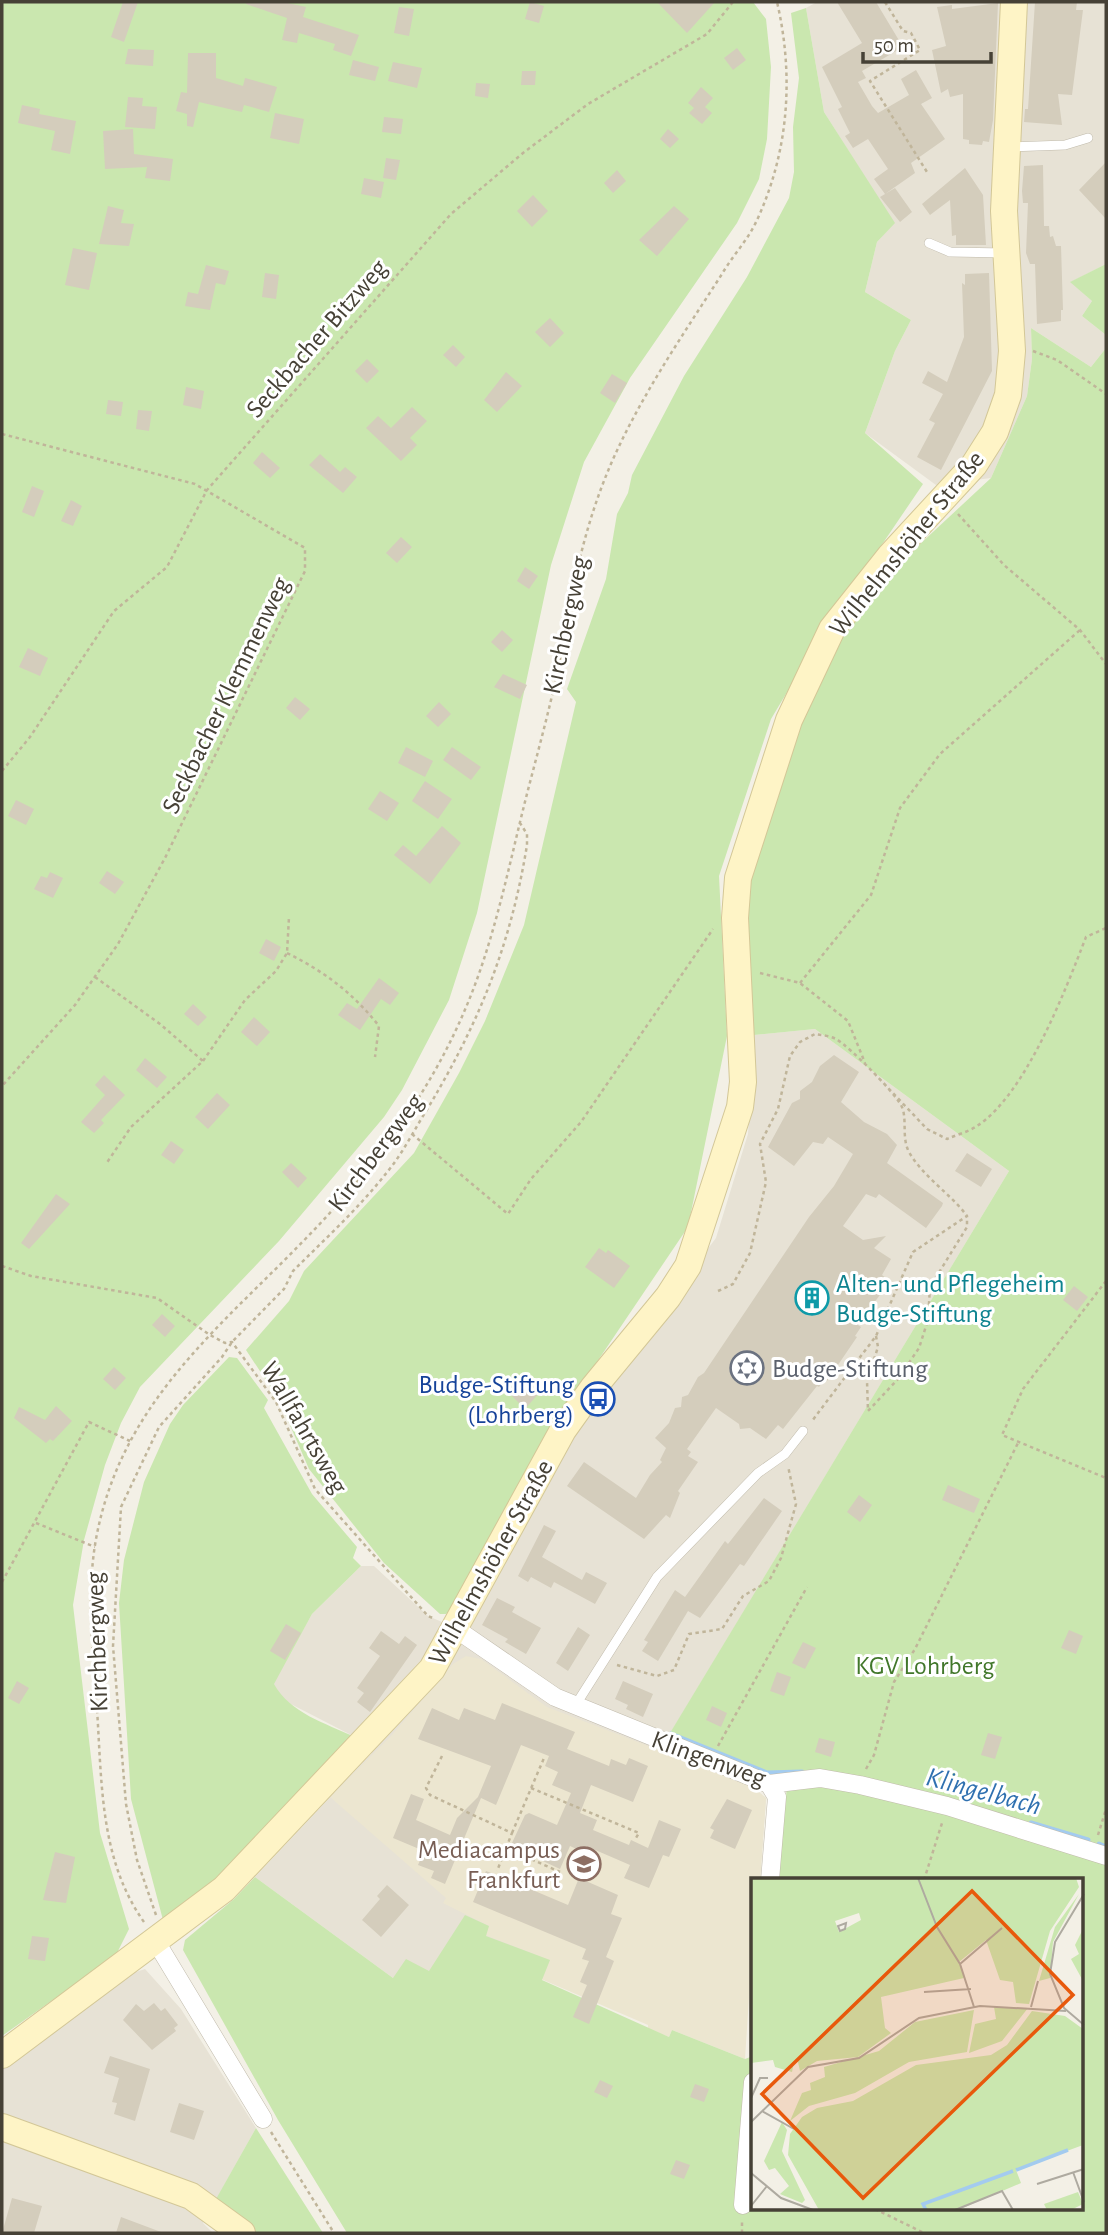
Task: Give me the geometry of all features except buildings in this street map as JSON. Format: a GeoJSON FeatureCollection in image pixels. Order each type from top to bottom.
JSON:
{"type":"FeatureCollection","features":[{"type":"Feature","properties":{"kind":"main road","name":"Wilhelmshöher Straße"},"geometry":{"type":"LineString","coordinates":[[2,2055],[247,1868],[432,1669],[563,1430],[593,1388],[668,1297],[688,1266],[740,1107],[743,1082],[735,918],[738,878],[789,720],[808,674],[832,629],[860,592],[974,465],[995,432],[1008,395],[1012,351],[1006,253],[1006,147],[1014,2]]}},
{"type":"Feature","properties":{"kind":"main road"},"geometry":{"type":"LineString","coordinates":[[2,2127],[191,2196],[242,2233]]}},
{"type":"Feature","properties":{"kind":"street","name":"Klingenweg"},"geometry":{"type":"LineString","coordinates":[[456,1629],[555,1697],[769,1784],[820,1778],[860,1785],[947,1806],[1100,1854]]}},
{"type":"Feature","properties":{"kind":"street"},"geometry":{"type":"LineString","coordinates":[[769,1784],[777,1797],[770,1878]]}},
{"type":"Feature","properties":{"kind":"street"},"geometry":{"type":"LineString","coordinates":[[160,1937],[263,2119]]}},
{"type":"Feature","properties":{"kind":"street"},"geometry":{"type":"LineString","coordinates":[[743,2205],[751,2107]]}},
{"type":"Feature","properties":{"kind":"lane"},"geometry":{"type":"LineString","coordinates":[[1006,147],[1065,145],[1088,138]]}},
{"type":"Feature","properties":{"kind":"lane"},"geometry":{"type":"LineString","coordinates":[[929,243],[950,252],[1006,253]]}},
{"type":"Feature","properties":{"kind":"lane"},"geometry":{"type":"LineString","coordinates":[[575,1706],[657,1577],[758,1473],[785,1454],[803,1431]]}},
{"type":"Feature","properties":{"kind":"path","name":"Seckbacher Bitzweg"},"geometry":{"type":"LineString","coordinates":[[2,771],[30,737],[114,611],[167,567],[207,490],[451,215],[523,153],[588,104],[707,34],[733,2]]}},
{"type":"Feature","properties":{"kind":"path","name":"Kirchbergweg"},"geometry":{"type":"LineString","coordinates":[[160,1937],[128,1902],[104,1814],[91,1617],[95,1548],[104,1507],[130,1441],[161,1390],[210,1335],[352,1188],[417,1100],[461,1020],[496,919],[562,649],[581,548],[601,487],[649,391],[726,266],[747,240],[777,167],[787,102],[788,71],[777,2]]}},
{"type":"Feature","properties":{"kind":"path"},"geometry":{"type":"LineString","coordinates":[[885,2],[903,31],[911,33],[920,50],[870,81],[927,172]]}},
{"type":"Feature","properties":{"kind":"path"},"geometry":{"type":"LineString","coordinates":[[1012,351],[1035,351],[1057,360],[1106,394]]}},
{"type":"Feature","properties":{"kind":"path","name":"Seckbacher Klemmenweg"},"geometry":{"type":"LineString","coordinates":[[2,434],[195,484],[305,548],[305,571],[165,858],[118,944],[38,1049],[2,1086]]}},
{"type":"Feature","properties":{"kind":"path"},"geometry":{"type":"LineString","coordinates":[[944,499],[1004,565],[1080,630],[1106,664]]}},
{"type":"Feature","properties":{"kind":"path"},"geometry":{"type":"LineString","coordinates":[[800,984],[871,895],[900,808],[940,754],[1080,630]]}},
{"type":"Feature","properties":{"kind":"path"},"geometry":{"type":"LineString","coordinates":[[160,1937],[143,1881],[126,1804],[113,1646],[121,1507],[159,1427],[222,1357],[232,1342],[284,1289],[293,1271],[389,1170],[428,1108],[470,1033],[500,964],[520,887],[527,845],[527,834],[520,823]]}},
{"type":"Feature","properties":{"kind":"path"},"geometry":{"type":"LineString","coordinates":[[106,1164],[131,1127],[203,1060],[244,1000],[276,971],[287,953],[289,917]]}},
{"type":"Feature","properties":{"kind":"path"},"geometry":{"type":"LineString","coordinates":[[412,1134],[508,1214],[531,1179],[581,1122],[717,924],[735,918]]}},
{"type":"Feature","properties":{"kind":"path"},"geometry":{"type":"LineString","coordinates":[[736,968],[800,984],[848,1021],[863,1061],[927,1129],[947,1139],[977,1126],[1005,1100],[1056,1014],[1086,937],[1106,928]]}},
{"type":"Feature","properties":{"kind":"path"},"geometry":{"type":"LineString","coordinates":[[287,953],[335,979],[359,1000],[379,1026],[375,1057]]}},
{"type":"Feature","properties":{"kind":"path"},"geometry":{"type":"LineString","coordinates":[[95,977],[160,1024],[203,1060]]}},
{"type":"Feature","properties":{"kind":"path"},"geometry":{"type":"LineString","coordinates":[[719,1292],[733,1284],[750,1253],[766,1182],[760,1144],[778,1109],[790,1056],[800,1042],[815,1034],[836,1039],[902,1106],[905,1142],[910,1153],[926,1175],[956,1201],[967,1216],[967,1227],[930,1287],[928,1320],[919,1348],[898,1378],[867,1411],[867,1381],[878,1347],[876,1336]]}},
{"type":"Feature","properties":{"kind":"path"},"geometry":{"type":"LineString","coordinates":[[417,1100],[428,1108]]}},
{"type":"Feature","properties":{"kind":"path"},"geometry":{"type":"LineString","coordinates":[[803,1431],[876,1336],[913,1252],[967,1216]]}},
{"type":"Feature","properties":{"kind":"path"},"geometry":{"type":"LineString","coordinates":[[2,1266],[31,1276],[157,1298],[200,1325],[210,1335]]}},
{"type":"Feature","properties":{"kind":"path"},"geometry":{"type":"LineString","coordinates":[[1106,1281],[1046,1357],[1013,1406],[1002,1435],[1106,1478]]}},
{"type":"Feature","properties":{"kind":"path","name":"Wallfahrtsweg"},"geometry":{"type":"LineString","coordinates":[[210,1335],[225,1343],[232,1342],[275,1402],[315,1489],[428,1616],[456,1629]]}},
{"type":"Feature","properties":{"kind":"path"},"geometry":{"type":"LineString","coordinates":[[2,1582],[89,1422],[130,1441]]}},
{"type":"Feature","properties":{"kind":"path"},"geometry":{"type":"LineString","coordinates":[[860,1785],[874,1755],[898,1672],[915,1649],[1018,1443]]}},
{"type":"Feature","properties":{"kind":"path"},"geometry":{"type":"LineString","coordinates":[[604,1659],[627,1670],[657,1676],[674,1670],[689,1634],[722,1629],[743,1596],[769,1581],[781,1558],[796,1504],[785,1454]]}},
{"type":"Feature","properties":{"kind":"path"},"geometry":{"type":"LineString","coordinates":[[36,1523],[95,1548]]}},
{"type":"Feature","properties":{"kind":"path"},"geometry":{"type":"LineString","coordinates":[[710,1760],[807,1587]]}},
{"type":"Feature","properties":{"kind":"path"},"geometry":{"type":"LineString","coordinates":[[442,1756],[426,1788],[430,1795],[512,1833]]}},
{"type":"Feature","properties":{"kind":"path"},"geometry":{"type":"LineString","coordinates":[[497,1871],[544,1758]]}},
{"type":"Feature","properties":{"kind":"path"},"geometry":{"type":"LineString","coordinates":[[531,1788],[639,1833],[636,1838]]}},
{"type":"Feature","properties":{"kind":"path"},"geometry":{"type":"LineString","coordinates":[[924,1878],[947,1806]]}},
{"type":"Feature","properties":{"kind":"path"},"geometry":{"type":"LineString","coordinates":[[1100,1854],[1106,1809]]}},
{"type":"Feature","properties":{"kind":"path"},"geometry":{"type":"LineString","coordinates":[[506,1848],[560,1872]]}},
{"type":"Feature","properties":{"kind":"path"},"geometry":{"type":"LineString","coordinates":[[263,2119],[334,2233]]}},
{"type":"Feature","properties":{"kind":"path"},"geometry":{"type":"LineString","coordinates":[[876,2210],[924,2233]]}},
{"type":"Feature","properties":{"kind":"shaded area"},"geometry":{"type":"Polygon","coordinates":[[[817,2],[1106,2],[1106,264],[1071,282],[1092,301],[1082,316],[1106,335],[1106,348],[1091,367],[1031,328],[1032,359],[1027,396],[991,478],[936,485],[865,433],[895,351],[911,320],[865,292],[877,242],[894,223],[824,112],[806,8],[817,2]]]}},
{"type":"Feature","properties":{"kind":"shaded area"},"geometry":{"type":"Polygon","coordinates":[[[815,1029],[1009,1171],[671,1732],[766,1798],[760,1878],[751,1878],[750,1952],[429,1971],[393,1978],[255,1877],[372,1753],[355,1737],[283,1700],[273,1683],[312,1614],[361,1566],[374,1566],[428,1616],[456,1628],[563,1443],[716,1238],[748,1134],[754,1035],[815,1029]]]}},
{"type":"Feature","properties":{"kind":"shaded area","name":"Mediacampus Frankfurt"},"geometry":{"type":"Polygon","coordinates":[[[466,1656],[481,1659],[547,1707],[752,1786],[766,1798],[760,1878],[751,1878],[751,1967],[745,2059],[672,2030],[669,2037],[648,2029],[648,2025],[541,1979],[549,1960],[485,1935],[489,1926],[443,1903],[446,1898],[330,1797],[391,1736],[453,1664],[466,1656]]]}},
{"type":"Feature","properties":{"kind":"shaded area"},"geometry":{"type":"Polygon","coordinates":[[[145,1969],[181,2009],[256,2128],[203,2223],[213,2233],[2,2233],[2,2067],[124,1976],[145,1969]]]}},
{"type":"Feature","properties":{"kind":"green space"},"geometry":{"type":"Polygon","coordinates":[[[2,2],[753,2],[766,19],[771,67],[767,139],[759,179],[737,223],[630,378],[584,462],[551,565],[477,913],[449,1000],[402,1090],[384,1117],[279,1241],[140,1387],[121,1423],[105,1465],[84,1540],[73,1605],[100,1833],[129,1929],[116,1955],[2,2036],[2,2]]]}},
{"type":"Feature","properties":{"kind":"green space"},"geometry":{"type":"Polygon","coordinates":[[[806,8],[824,112],[895,223],[877,242],[865,292],[911,320],[895,351],[865,433],[923,484],[826,627],[771,719],[719,876],[727,1036],[688,1227],[549,1433],[453,1608],[446,1614],[440,1614],[384,1563],[309,1469],[279,1400],[246,1350],[289,1301],[304,1271],[414,1153],[485,1021],[524,925],[576,702],[567,689],[606,579],[617,514],[628,493],[632,475],[684,376],[747,277],[789,198],[794,172],[793,127],[799,78],[791,13],[806,8]]]}},
{"type":"Feature","properties":{"kind":"green space"},"geometry":{"type":"Polygon","coordinates":[[[1106,264],[1106,335],[1082,316],[1092,301],[1070,282],[1106,264]]]}},
{"type":"Feature","properties":{"kind":"green space","name":"KGV Lohrberg"},"geometry":{"type":"Polygon","coordinates":[[[1031,328],[1091,367],[1106,348],[1106,2233],[347,2233],[278,2120],[183,1950],[185,1940],[234,1899],[255,1877],[393,1978],[406,1959],[429,1971],[465,1915],[489,1926],[486,1936],[550,1960],[542,1980],[669,2037],[672,2030],[745,2059],[751,2057],[751,2210],[1084,2210],[1084,1878],[778,1878],[787,1786],[670,1733],[1009,1171],[815,1029],[754,1035],[747,894],[796,722],[842,633],[905,558],[991,478],[1027,396],[1032,359],[1031,328]]]}},
{"type":"Feature","properties":{"kind":"green space"},"geometry":{"type":"Polygon","coordinates":[[[229,1357],[237,1358],[268,1400],[264,1408],[312,1494],[357,1547],[353,1558],[361,1566],[312,1614],[274,1684],[289,1703],[299,1710],[355,1737],[241,1860],[163,1920],[131,1799],[119,1603],[124,1560],[144,1482],[170,1424],[183,1405],[229,1357]]]}},
{"type":"Feature","properties":{"kind":"green space"},"geometry":{"type":"Polygon","coordinates":[[[256,2128],[323,2233],[256,2233],[216,2199],[256,2128]]]}},
{"type":"Feature","properties":{"kind":"waterway","name":"Klingelbach"},"geometry":{"type":"LineString","coordinates":[[671,1734],[767,1773],[802,1772]]}},
{"type":"Feature","properties":{"kind":"waterway","name":"Klingelbach"},"geometry":{"type":"LineString","coordinates":[[1031,1823],[1088,1840]]}},
{"type":"Feature","properties":{"kind":"waterway","name":"Klingelbach"},"geometry":{"type":"LineString","coordinates":[[1099,1844],[1106,1847]]}},
{"type":"Feature","properties":{"kind":"place","name":"Alten- und Pflegeheim Budge-Stiftung"},"geometry":{"type":"Point","coordinates":[812,1298]}},
{"type":"Feature","properties":{"kind":"place","name":"Budge-Stiftung"},"geometry":{"type":"Point","coordinates":[747,1368]}},
{"type":"Feature","properties":{"kind":"place","name":"Budge-Stiftung (Lohrberg)"},"geometry":{"type":"Point","coordinates":[598,1399]}},
{"type":"Feature","properties":{"kind":"place","name":"Mediacampus Frankfurt"},"geometry":{"type":"Point","coordinates":[584,1864]}}]}
